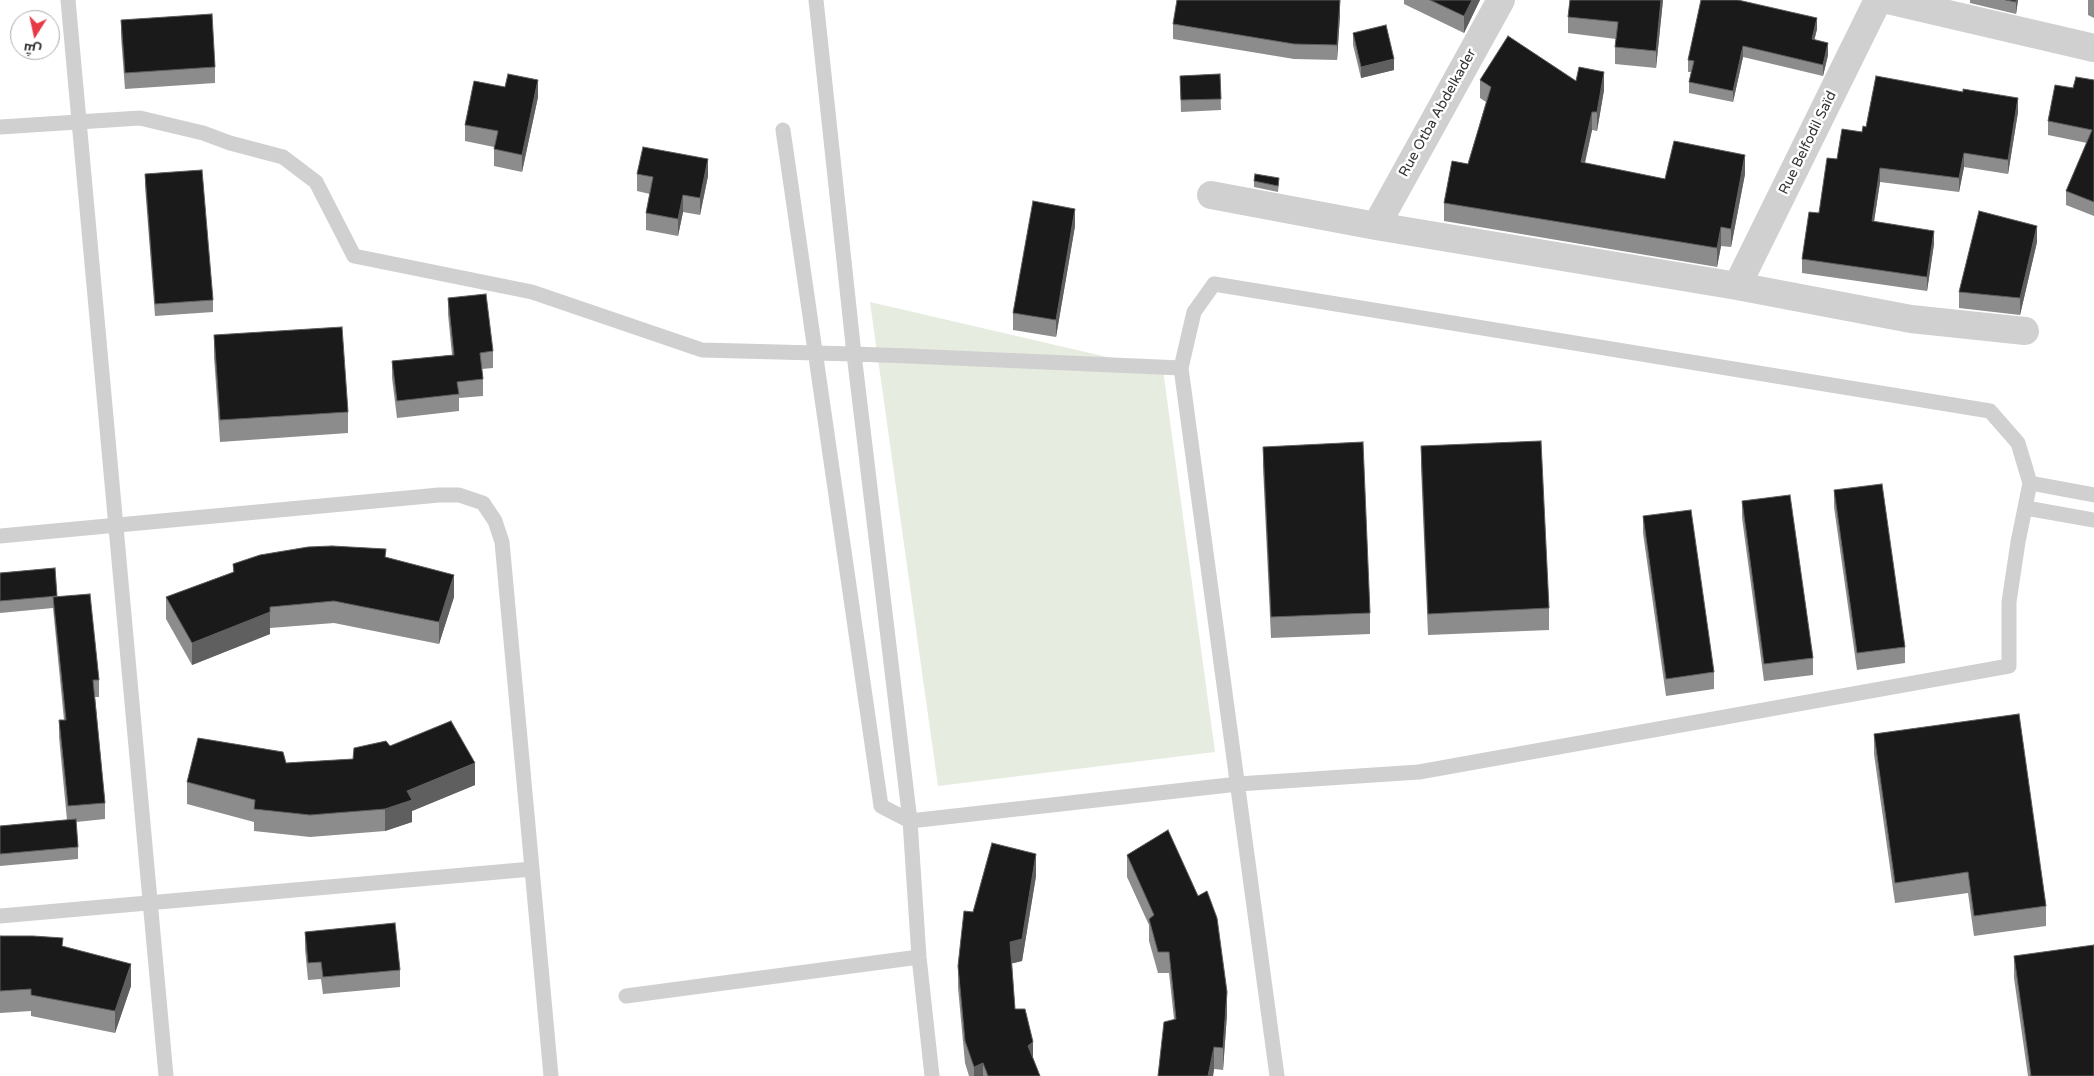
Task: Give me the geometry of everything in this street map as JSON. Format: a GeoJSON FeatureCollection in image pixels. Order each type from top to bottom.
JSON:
{"type":"FeatureCollection","features":[{"type":"Feature","properties":{"kind":"street","name":"Rue Otba Abdelkader"},"geometry":{"type":"LineString","coordinates":[[1376,226],[1501,0]]}},
{"type":"Feature","properties":{"kind":"street","name":"Rue Belfodil Saïd"},"geometry":{"type":"LineString","coordinates":[[1737,286],[1878,0]]}},
{"type":"Feature","properties":{"kind":"street"},"geometry":{"type":"LineString","coordinates":[[1888,0],[2094,48]]}},
{"type":"Feature","properties":{"kind":"street"},"geometry":{"type":"LineString","coordinates":[[1210,195],[1376,226],[1737,286],[1911,319],[2025,330]]}},
{"type":"Feature","properties":{"kind":"lane"},"geometry":{"type":"LineString","coordinates":[[68,0],[166,1076]]}},
{"type":"Feature","properties":{"kind":"lane"},"geometry":{"type":"LineString","coordinates":[[816,0],[854,354],[910,820],[919,957],[932,1076]]}},
{"type":"Feature","properties":{"kind":"lane"},"geometry":{"type":"LineString","coordinates":[[0,127],[140,118],[203,133],[230,143],[283,157],[316,182],[354,256],[532,292],[702,350],[854,354],[1181,368]]}},
{"type":"Feature","properties":{"kind":"lane"},"geometry":{"type":"LineString","coordinates":[[784,130],[881,806],[910,820],[1238,784],[1419,772],[2009,666],[2009,602],[2018,542],[2030,484],[2018,443],[1990,411],[1214,284],[1194,312],[1181,368],[1238,784],[1277,1076]]}},
{"type":"Feature","properties":{"kind":"lane"},"geometry":{"type":"LineString","coordinates":[[2030,484],[2094,495]]}},
{"type":"Feature","properties":{"kind":"lane"},"geometry":{"type":"LineString","coordinates":[[0,536],[439,495],[459,495],[483,503],[495,521],[502,542],[551,1076]]}},
{"type":"Feature","properties":{"kind":"lane"},"geometry":{"type":"LineString","coordinates":[[2026,508],[2094,520]]}},
{"type":"Feature","properties":{"kind":"lane"},"geometry":{"type":"LineString","coordinates":[[0,916],[532,869]]}},
{"type":"Feature","properties":{"kind":"lane"},"geometry":{"type":"LineString","coordinates":[[626,996],[919,957]]}},
{"type":"Feature","properties":{"kind":"shaded area"},"geometry":{"type":"Polygon","coordinates":[[[870,302],[1163,370],[1215,752],[938,786],[870,302]]]}},
{"type":"Feature","properties":{"kind":"building"},"geometry":{"type":"Polygon","coordinates":[[[1177,0],[1340,0],[1337,45],[1294,44],[1173,24],[1177,0]]]}},
{"type":"Feature","properties":{"kind":"building"},"geometry":{"type":"Polygon","coordinates":[[[1430,0],[1472,0],[1464,16],[1430,0]]]}},
{"type":"Feature","properties":{"kind":"building"},"geometry":{"type":"Polygon","coordinates":[[[1570,0],[1661,0],[1656,51],[1615,47],[1618,22],[1568,17],[1570,0]]]}},
{"type":"Feature","properties":{"kind":"building"},"geometry":{"type":"Polygon","coordinates":[[[1701,0],[1738,0],[1817,18],[1812,39],[1828,43],[1823,65],[1743,46],[1733,91],[1689,82],[1694,61],[1688,60],[1701,0]]]}},
{"type":"Feature","properties":{"kind":"building"},"geometry":{"type":"Polygon","coordinates":[[[212,14],[215,67],[125,73],[121,20],[212,14]]]}},
{"type":"Feature","properties":{"kind":"building"},"geometry":{"type":"Polygon","coordinates":[[[1386,25],[1394,59],[1361,67],[1353,33],[1386,25]]]}},
{"type":"Feature","properties":{"kind":"building"},"geometry":{"type":"Polygon","coordinates":[[[1508,36],[1576,81],[1579,67],[1604,72],[1597,112],[1592,112],[1581,162],[1665,179],[1674,141],[1745,155],[1731,229],[1721,227],[1717,248],[1444,203],[1452,161],[1468,164],[1491,87],[1480,80],[1508,36]]]}},
{"type":"Feature","properties":{"kind":"building"},"geometry":{"type":"Polygon","coordinates":[[[508,74],[538,80],[522,155],[494,149],[498,131],[465,125],[474,81],[505,87],[508,74]]]}},
{"type":"Feature","properties":{"kind":"building"},"geometry":{"type":"Polygon","coordinates":[[[1220,74],[1221,99],[1181,100],[1180,76],[1220,74]]]}},
{"type":"Feature","properties":{"kind":"building"},"geometry":{"type":"Polygon","coordinates":[[[1876,76],[1963,92],[1963,89],[2018,98],[2008,160],[1964,153],[1959,178],[1880,168],[1872,221],[1934,231],[1927,277],[1802,259],[1809,212],[1819,213],[1827,158],[1837,159],[1842,129],[1862,132],[1863,126],[1866,127],[1876,76]]]}},
{"type":"Feature","properties":{"kind":"building"},"geometry":{"type":"Polygon","coordinates":[[[2076,77],[2094,80],[2094,202],[2066,191],[2092,130],[2048,121],[2055,85],[2073,88],[2076,77]]]}},
{"type":"Feature","properties":{"kind":"building"},"geometry":{"type":"Polygon","coordinates":[[[643,147],[708,159],[700,198],[683,195],[678,219],[646,213],[653,177],[637,174],[643,147]]]}},
{"type":"Feature","properties":{"kind":"building"},"geometry":{"type":"Polygon","coordinates":[[[202,170],[213,300],[155,304],[145,174],[202,170]]]}},
{"type":"Feature","properties":{"kind":"building"},"geometry":{"type":"Polygon","coordinates":[[[1255,174],[1279,178],[1278,186],[1254,181],[1255,174]]]}},
{"type":"Feature","properties":{"kind":"building"},"geometry":{"type":"Polygon","coordinates":[[[1033,201],[1075,209],[1056,320],[1013,313],[1033,201]]]}},
{"type":"Feature","properties":{"kind":"building"},"geometry":{"type":"Polygon","coordinates":[[[1979,211],[2037,226],[2020,298],[1959,292],[1979,211]]]}},
{"type":"Feature","properties":{"kind":"building"},"geometry":{"type":"Polygon","coordinates":[[[486,294],[493,351],[480,353],[483,379],[457,382],[459,394],[397,401],[392,361],[454,355],[448,298],[486,294]]]}},
{"type":"Feature","properties":{"kind":"building"},"geometry":{"type":"Polygon","coordinates":[[[342,327],[348,412],[220,420],[214,335],[342,327]]]}},
{"type":"Feature","properties":{"kind":"building"},"geometry":{"type":"Polygon","coordinates":[[[1541,441],[1549,608],[1428,614],[1421,446],[1541,441]]]}},
{"type":"Feature","properties":{"kind":"building"},"geometry":{"type":"Polygon","coordinates":[[[1363,442],[1370,613],[1271,617],[1263,447],[1363,442]]]}},
{"type":"Feature","properties":{"kind":"building"},"geometry":{"type":"Polygon","coordinates":[[[1882,484],[1905,647],[1857,653],[1834,490],[1882,484]]]}},
{"type":"Feature","properties":{"kind":"building"},"geometry":{"type":"Polygon","coordinates":[[[1790,495],[1813,658],[1764,664],[1742,501],[1790,495]]]}},
{"type":"Feature","properties":{"kind":"building"},"geometry":{"type":"Polygon","coordinates":[[[1691,510],[1714,672],[1666,679],[1643,516],[1691,510]]]}},
{"type":"Feature","properties":{"kind":"building"},"geometry":{"type":"Polygon","coordinates":[[[332,546],[386,549],[385,557],[454,575],[439,622],[334,601],[270,607],[270,612],[192,643],[166,597],[234,572],[233,564],[260,555],[308,547],[332,546]]]}},
{"type":"Feature","properties":{"kind":"building"},"geometry":{"type":"Polygon","coordinates":[[[55,568],[57,596],[0,601],[0,573],[55,568]]]}},
{"type":"Feature","properties":{"kind":"building"},"geometry":{"type":"Polygon","coordinates":[[[90,594],[99,680],[93,680],[105,803],[68,806],[59,720],[66,720],[53,597],[90,594]]]}},
{"type":"Feature","properties":{"kind":"building"},"geometry":{"type":"Polygon","coordinates":[[[2019,714],[2046,906],[1974,916],[1968,872],[1895,883],[1874,734],[2019,714]]]}},
{"type":"Feature","properties":{"kind":"building"},"geometry":{"type":"Polygon","coordinates":[[[451,721],[475,763],[407,791],[412,800],[385,809],[310,815],[254,809],[255,800],[187,782],[198,738],[283,752],[286,763],[353,759],[354,748],[386,741],[390,746],[451,721]]]}},
{"type":"Feature","properties":{"kind":"building"},"geometry":{"type":"Polygon","coordinates":[[[76,819],[78,847],[0,854],[0,826],[76,819]]]}},
{"type":"Feature","properties":{"kind":"building"},"geometry":{"type":"Polygon","coordinates":[[[1168,830],[1198,896],[1207,891],[1217,918],[1227,992],[1223,1048],[1214,1047],[1208,1076],[1158,1076],[1164,1022],[1176,1019],[1169,952],[1158,952],[1149,919],[1154,915],[1127,855],[1168,830]]]}},
{"type":"Feature","properties":{"kind":"building"},"geometry":{"type":"Polygon","coordinates":[[[992,843],[1036,854],[1022,939],[1010,942],[1015,1009],[1025,1009],[1033,1042],[1028,1046],[1040,1076],[988,1076],[983,1063],[974,1067],[965,1041],[958,966],[964,911],[973,912],[992,843]]]}},
{"type":"Feature","properties":{"kind":"building"},"geometry":{"type":"Polygon","coordinates":[[[395,923],[400,970],[323,977],[321,962],[308,963],[305,932],[395,923]]]}},
{"type":"Feature","properties":{"kind":"building"},"geometry":{"type":"Polygon","coordinates":[[[0,936],[63,938],[62,946],[131,964],[115,1011],[31,995],[31,989],[0,991],[0,936]]]}},
{"type":"Feature","properties":{"kind":"building"},"geometry":{"type":"Polygon","coordinates":[[[2094,945],[2094,1076],[2031,1076],[2014,956],[2094,945]]]}}]}
